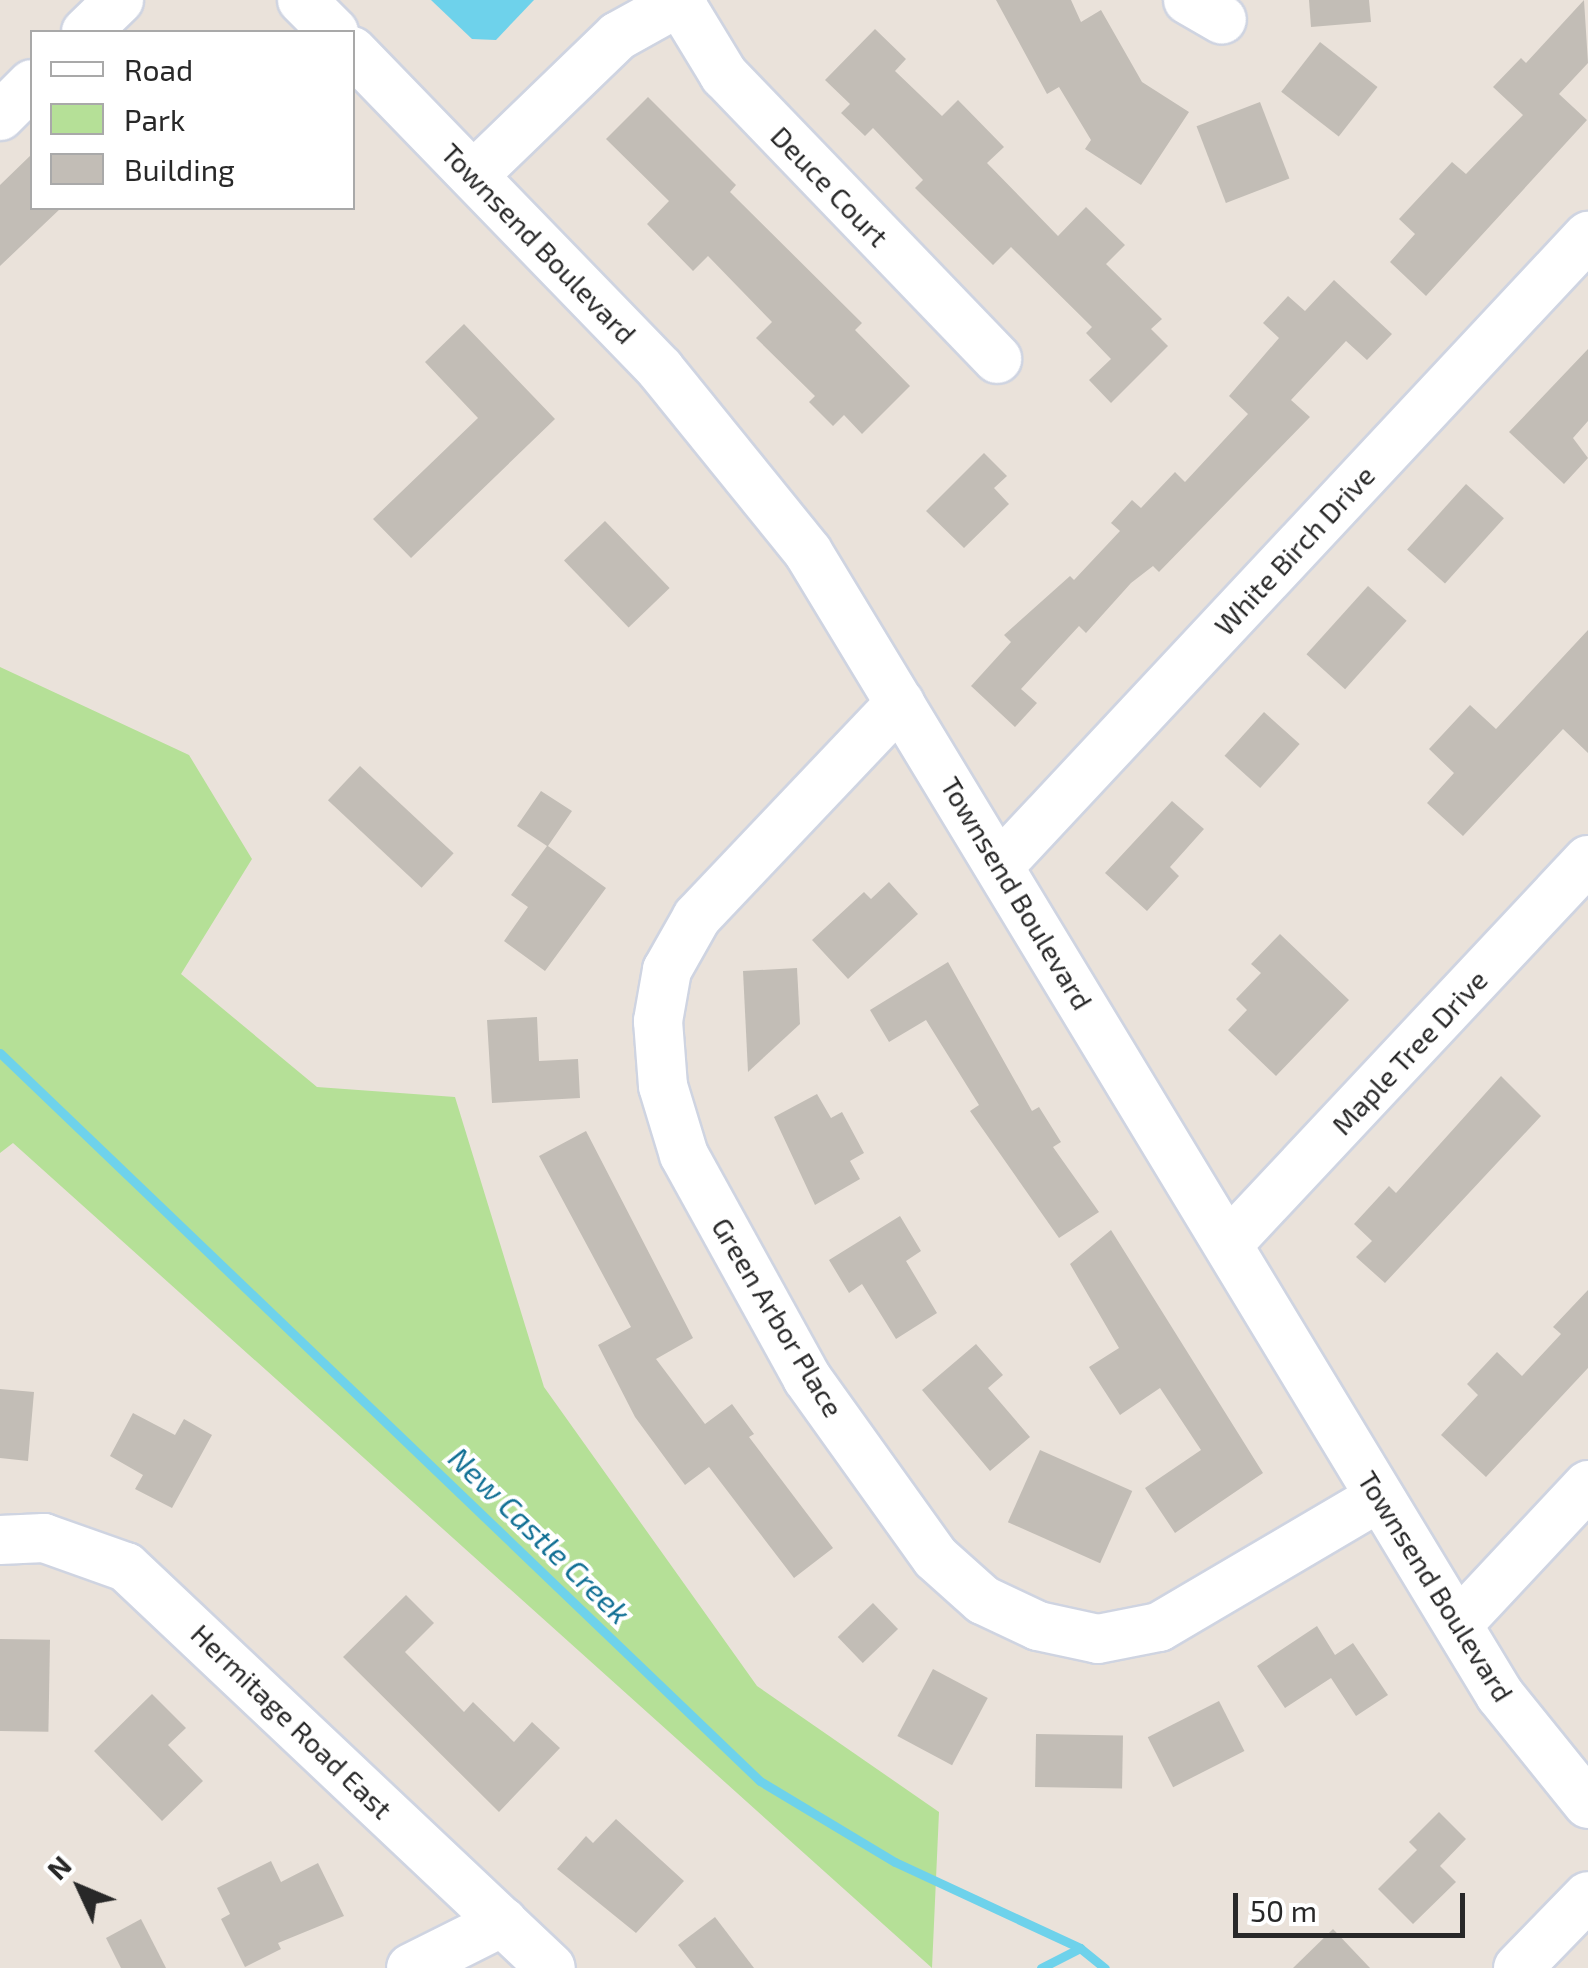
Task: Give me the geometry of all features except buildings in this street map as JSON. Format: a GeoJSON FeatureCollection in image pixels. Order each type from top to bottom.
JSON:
{"type":"FeatureCollection","features":[{"type":"Feature","properties":{"kind":"street"},"geometry":{"type":"LineString","coordinates":[[88,30],[119,0]]}},
{"type":"Feature","properties":{"kind":"street"},"geometry":{"type":"LineString","coordinates":[[302,0],[332,30]]}},
{"type":"Feature","properties":{"kind":"street"},"geometry":{"type":"LineString","coordinates":[[474,175],[618,36],[681,1]]}},
{"type":"Feature","properties":{"kind":"street","name":"Deuce Court"},"geometry":{"type":"LineString","coordinates":[[681,1],[724,75],[997,360]]}},
{"type":"Feature","properties":{"kind":"street","name":"Townsend Boulevard"},"geometry":{"type":"LineString","coordinates":[[355,55],[474,175],[744,464],[808,552],[1001,864],[1500,1695],[1588,1804]]}},
{"type":"Feature","properties":{"kind":"street"},"geometry":{"type":"LineString","coordinates":[[0,116],[30,86]]}},
{"type":"Feature","properties":{"kind":"street","name":"White Birch Drive"},"geometry":{"type":"LineString","coordinates":[[1001,864],[1588,236]]}},
{"type":"Feature","properties":{"kind":"street","name":"Green Arbor Place"},"geometry":{"type":"LineString","coordinates":[[900,702],[697,917],[667,970],[658,1021],[663,1086],[684,1155],[808,1378],[936,1558],[983,1600],[1038,1626],[1098,1638],[1159,1626],[1380,1496]]}},
{"type":"Feature","properties":{"kind":"street","name":"Maple Tree Drive"},"geometry":{"type":"LineString","coordinates":[[1229,1243],[1588,860]]}},
{"type":"Feature","properties":{"kind":"street"},"geometry":{"type":"LineString","coordinates":[[1459,1623],[1588,1486]]}},
{"type":"Feature","properties":{"kind":"street","name":"Hermitage Road East"},"geometry":{"type":"LineString","coordinates":[[0,1540],[44,1538],[82,1546],[126,1568],[552,1968]]}},
{"type":"Feature","properties":{"kind":"street"},"geometry":{"type":"LineString","coordinates":[[1518,1968],[1588,1896]]}},
{"type":"Feature","properties":{"kind":"street"},"geometry":{"type":"LineString","coordinates":[[411,1968],[503,1922]]}},
{"type":"Feature","properties":{"kind":"green space"},"geometry":{"type":"Polygon","coordinates":[[[0,667],[189,755],[252,859],[181,974],[317,1087],[455,1097],[544,1387],[757,1686],[939,1812],[932,1968],[13,1143],[0,1153],[0,667]]]}},
{"type":"Feature","properties":{"kind":"water"},"geometry":{"type":"Polygon","coordinates":[[[431,0],[534,0],[496,40],[472,39],[431,0]]]}},
{"type":"Feature","properties":{"kind":"waterway","name":"New Castle Creek"},"geometry":{"type":"LineString","coordinates":[[0,1053],[760,1781],[895,1862],[1080,1948],[1105,1968]]}},
{"type":"Feature","properties":{"kind":"waterway"},"geometry":{"type":"LineString","coordinates":[[1041,1968],[1080,1948]]}}]}
